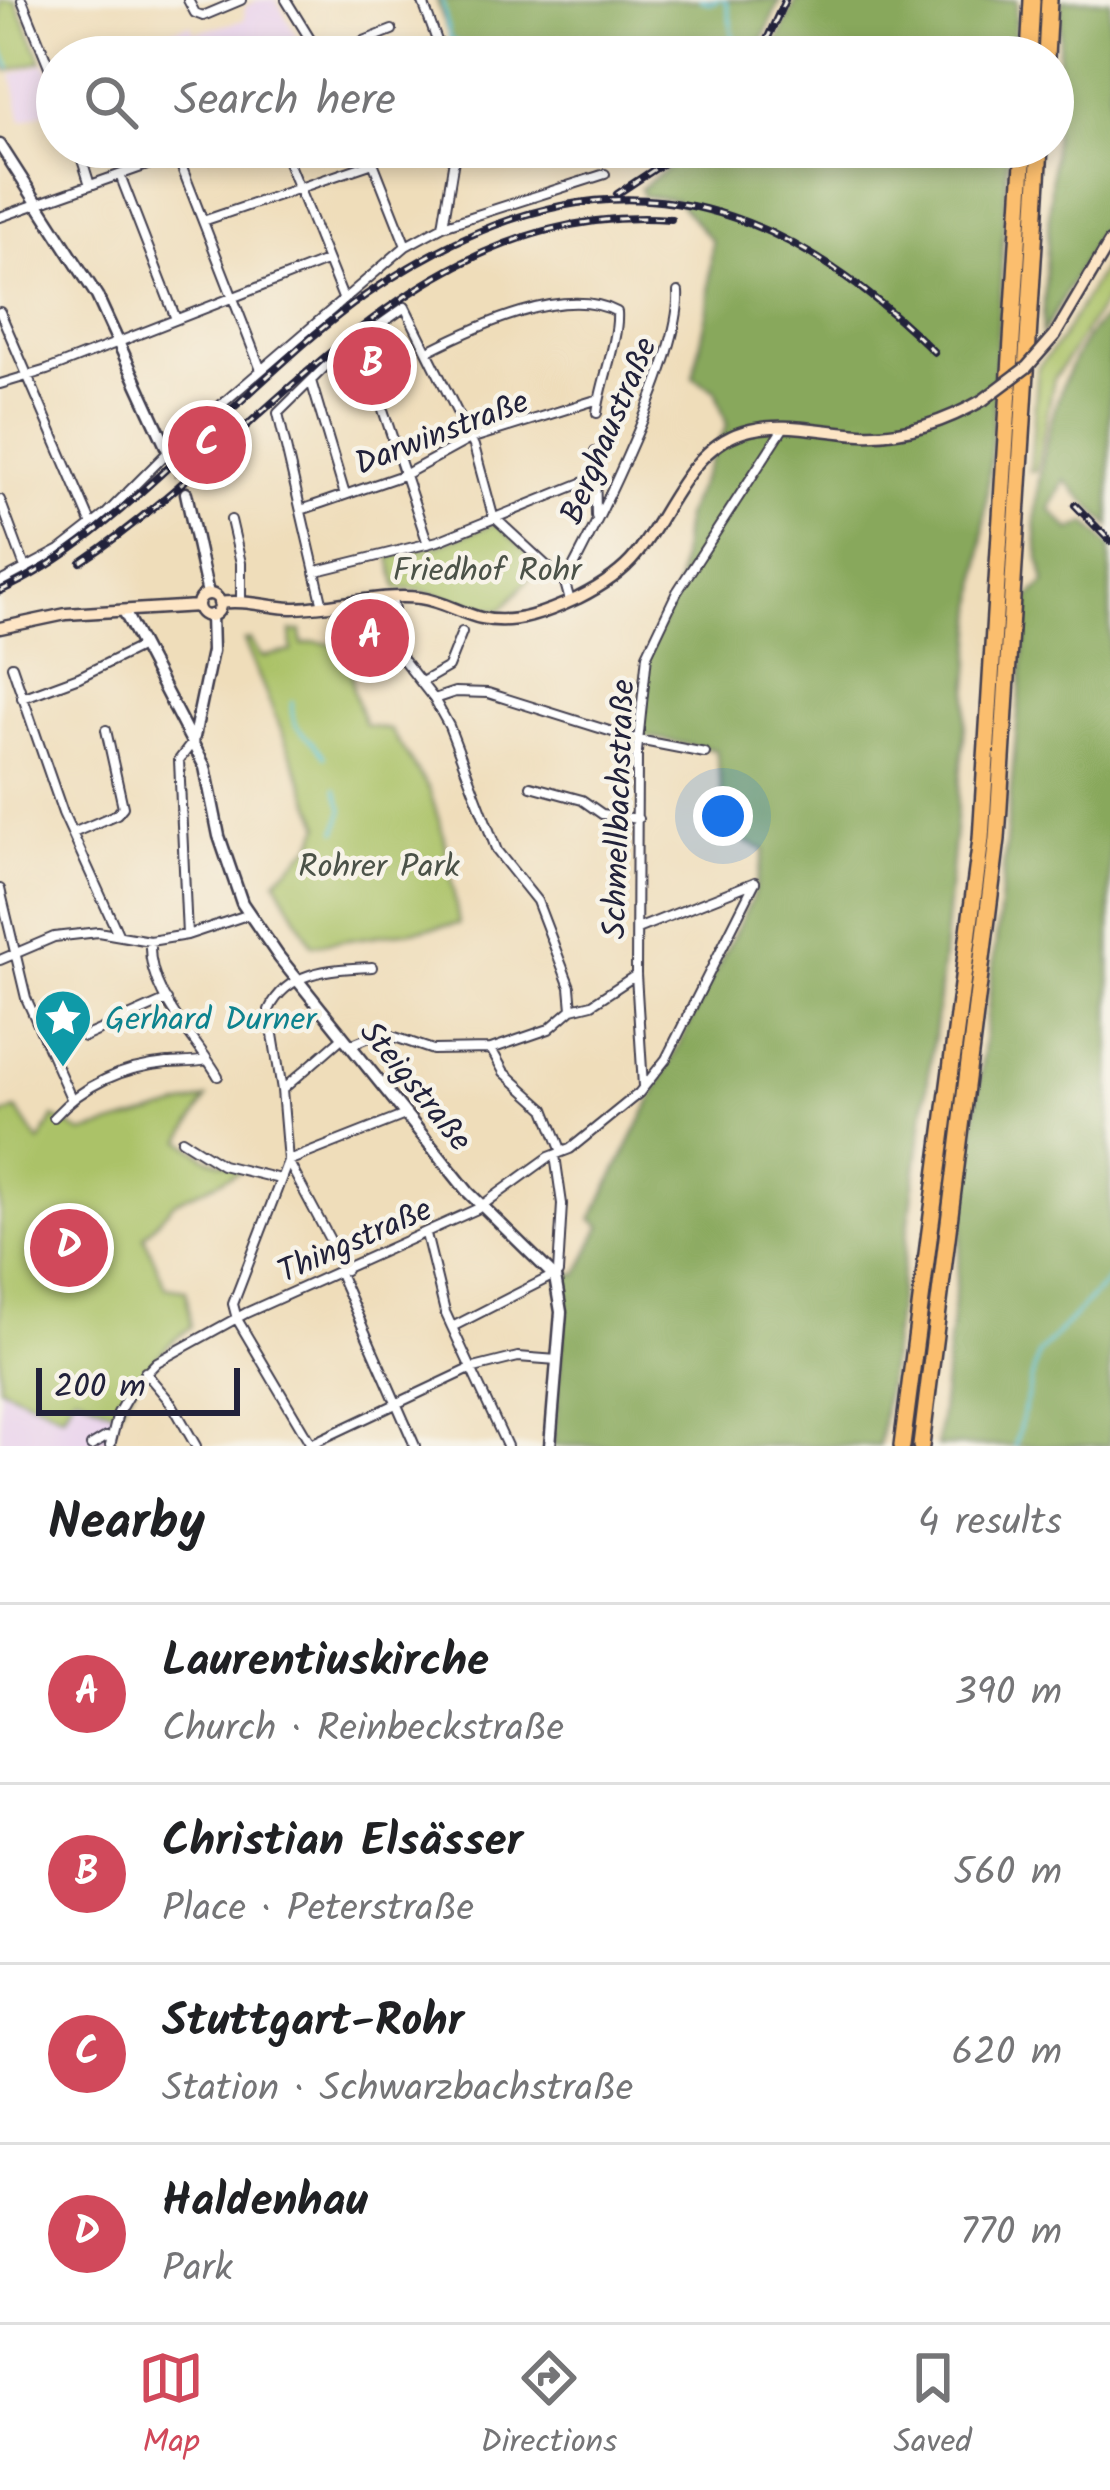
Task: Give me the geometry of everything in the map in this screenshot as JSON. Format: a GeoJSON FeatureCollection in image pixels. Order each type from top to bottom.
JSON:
{"type":"FeatureCollection","features":[{"type":"Feature","properties":{"kind":"highway"},"geometry":{"type":"LineString","coordinates":[[1030,36],[1032,0]]}},
{"type":"Feature","properties":{"kind":"highway"},"geometry":{"type":"LineString","coordinates":[[1047,36],[1049,0]]}},
{"type":"Feature","properties":{"kind":"highway"},"geometry":{"type":"LineString","coordinates":[[902,1446],[977,881],[1023,168]]}},
{"type":"Feature","properties":{"kind":"highway"},"geometry":{"type":"LineString","coordinates":[[921,1446],[995,860],[1039,168]]}},
{"type":"Feature","properties":{"kind":"main road"},"geometry":{"type":"LineString","coordinates":[[230,602],[212,615],[202,614],[198,606],[208,594],[230,602],[281,607],[423,598],[482,619],[510,620],[570,601],[628,564],[693,470],[717,446],[744,432],[785,426],[892,433],[940,422],[983,400],[1028,367],[1054,335],[1110,242]]}},
{"type":"Feature","properties":{"kind":"main road"},"geometry":{"type":"LineString","coordinates":[[0,628],[66,614],[198,606]]}},
{"type":"Feature","properties":{"kind":"street"},"geometry":{"type":"LineString","coordinates":[[22,0],[37,36]]}},
{"type":"Feature","properties":{"kind":"street"},"geometry":{"type":"LineString","coordinates":[[188,0],[195,13],[203,16],[241,0]]}},
{"type":"Feature","properties":{"kind":"street"},"geometry":{"type":"LineString","coordinates":[[286,0],[309,36]]}},
{"type":"Feature","properties":{"kind":"street"},"geometry":{"type":"LineString","coordinates":[[422,0],[435,36]]}},
{"type":"Feature","properties":{"kind":"street"},"geometry":{"type":"LineString","coordinates":[[379,36],[392,31]]}},
{"type":"Feature","properties":{"kind":"street"},"geometry":{"type":"LineString","coordinates":[[0,146],[88,280],[169,453]]}},
{"type":"Feature","properties":{"kind":"street"},"geometry":{"type":"LineString","coordinates":[[85,168],[90,185]]}},
{"type":"Feature","properties":{"kind":"street"},"geometry":{"type":"LineString","coordinates":[[0,217],[140,168]]}},
{"type":"Feature","properties":{"kind":"street"},"geometry":{"type":"LineString","coordinates":[[182,168],[261,370]]}},
{"type":"Feature","properties":{"kind":"street"},"geometry":{"type":"LineString","coordinates":[[290,168],[344,298]]}},
{"type":"Feature","properties":{"kind":"street"},"geometry":{"type":"LineString","coordinates":[[203,221],[359,168]]}},
{"type":"Feature","properties":{"kind":"street"},"geometry":{"type":"LineString","coordinates":[[375,168],[406,246]]}},
{"type":"Feature","properties":{"kind":"street"},"geometry":{"type":"LineString","coordinates":[[443,226],[453,168]]}},
{"type":"Feature","properties":{"kind":"street"},"geometry":{"type":"LineString","coordinates":[[0,583],[92,525],[261,370],[406,246],[443,226],[605,174]]}},
{"type":"Feature","properties":{"kind":"street"},"geometry":{"type":"LineString","coordinates":[[120,175],[176,320]]}},
{"type":"Feature","properties":{"kind":"street"},"geometry":{"type":"LineString","coordinates":[[0,384],[326,260]]}},
{"type":"Feature","properties":{"kind":"street","name":"Berghaustraße"},"geometry":{"type":"LineString","coordinates":[[565,583],[671,347],[678,292]]}},
{"type":"Feature","properties":{"kind":"street"},"geometry":{"type":"LineString","coordinates":[[428,351],[461,334],[535,309],[584,304],[611,308],[617,312],[617,326],[597,413]]}},
{"type":"Feature","properties":{"kind":"street"},"geometry":{"type":"LineString","coordinates":[[322,606],[278,413],[359,338],[404,307],[470,439],[496,519],[565,583],[570,601]]}},
{"type":"Feature","properties":{"kind":"street"},"geometry":{"type":"LineString","coordinates":[[0,312],[92,525]]}},
{"type":"Feature","properties":{"kind":"street"},"geometry":{"type":"LineString","coordinates":[[359,338],[428,544]]}},
{"type":"Feature","properties":{"kind":"street"},"geometry":{"type":"LineString","coordinates":[[311,380],[345,495]]}},
{"type":"Feature","properties":{"kind":"street","name":"Darwinstraße"},"geometry":{"type":"LineString","coordinates":[[302,510],[406,474],[470,439],[599,399]]}},
{"type":"Feature","properties":{"kind":"street","name":"Schmellbachstraße"},"geometry":{"type":"LineString","coordinates":[[643,1089],[636,975],[638,740],[647,655],[658,624],[785,426]]}},
{"type":"Feature","properties":{"kind":"street"},"geometry":{"type":"LineString","coordinates":[[595,452],[596,522]]}},
{"type":"Feature","properties":{"kind":"street"},"geometry":{"type":"LineString","coordinates":[[316,571],[428,544],[594,478]]}},
{"type":"Feature","properties":{"kind":"street"},"geometry":{"type":"LineString","coordinates":[[186,493],[208,594]]}},
{"type":"Feature","properties":{"kind":"street"},"geometry":{"type":"LineString","coordinates":[[0,500],[26,570]]}},
{"type":"Feature","properties":{"kind":"street"},"geometry":{"type":"LineString","coordinates":[[230,602],[241,563],[231,520]]}},
{"type":"Feature","properties":{"kind":"street"},"geometry":{"type":"LineString","coordinates":[[392,598],[401,657],[449,726],[494,845],[537,901],[571,987],[572,1009]]}},
{"type":"Feature","properties":{"kind":"street"},"geometry":{"type":"LineString","coordinates":[[124,611],[190,721],[194,741],[179,760],[188,935]]}},
{"type":"Feature","properties":{"kind":"street"},"geometry":{"type":"LineString","coordinates":[[190,721],[212,651],[212,615]]}},
{"type":"Feature","properties":{"kind":"street"},"geometry":{"type":"LineString","coordinates":[[422,682],[448,668],[462,632]]}},
{"type":"Feature","properties":{"kind":"street"},"geometry":{"type":"LineString","coordinates":[[22,698],[79,677],[143,645]]}},
{"type":"Feature","properties":{"kind":"street"},"geometry":{"type":"LineString","coordinates":[[12,666],[73,833],[118,934]]}},
{"type":"Feature","properties":{"kind":"street"},"geometry":{"type":"LineString","coordinates":[[434,699],[455,692],[488,693],[638,740],[705,753]]}},
{"type":"Feature","properties":{"kind":"street"},"geometry":{"type":"LineString","coordinates":[[73,833],[123,807],[106,730]]}},
{"type":"Feature","properties":{"kind":"street","name":"Steigstraße"},"geometry":{"type":"LineString","coordinates":[[194,741],[209,780],[229,871],[250,914],[405,1115],[481,1205],[555,1277]]}},
{"type":"Feature","properties":{"kind":"street"},"geometry":{"type":"LineString","coordinates":[[531,786],[570,796],[602,814],[638,818]]}},
{"type":"Feature","properties":{"kind":"street","name":"Thingstraße"},"geometry":{"type":"LineString","coordinates":[[111,1442],[118,1413],[145,1372],[176,1350],[481,1205],[559,1154],[643,1089],[666,1059],[755,882],[734,889]]}},
{"type":"Feature","properties":{"kind":"street"},"geometry":{"type":"LineString","coordinates":[[0,889],[26,998],[71,1098]]}},
{"type":"Feature","properties":{"kind":"street"},"geometry":{"type":"LineString","coordinates":[[637,929],[734,889],[749,899]]}},
{"type":"Feature","properties":{"kind":"street"},"geometry":{"type":"LineString","coordinates":[[0,960],[53,937],[98,932],[150,940],[188,935],[250,914]]}},
{"type":"Feature","properties":{"kind":"street"},"geometry":{"type":"LineString","coordinates":[[150,940],[149,958],[167,1000],[218,1076]]}},
{"type":"Feature","properties":{"kind":"street"},"geometry":{"type":"LineString","coordinates":[[372,967],[319,970],[272,1001],[269,1010],[288,1161],[342,1271],[415,1446]]}},
{"type":"Feature","properties":{"kind":"street"},"geometry":{"type":"LineString","coordinates":[[282,1090],[347,1041],[386,1034],[433,1050],[491,1049],[549,1029],[572,1009],[592,1004],[636,975]]}},
{"type":"Feature","properties":{"kind":"street"},"geometry":{"type":"LineString","coordinates":[[84,1037],[167,1000]]}},
{"type":"Feature","properties":{"kind":"street"},"geometry":{"type":"LineString","coordinates":[[452,1328],[555,1277],[561,1264],[559,1154],[544,1109],[504,1072],[491,1049]]}},
{"type":"Feature","properties":{"kind":"street"},"geometry":{"type":"LineString","coordinates":[[54,1118],[71,1098],[103,1080],[132,1070],[207,1060]]}},
{"type":"Feature","properties":{"kind":"street"},"geometry":{"type":"LineString","coordinates":[[405,1115],[288,1161],[233,1304],[311,1445],[470,1369],[518,1357],[557,1360]]}},
{"type":"Feature","properties":{"kind":"street"},"geometry":{"type":"LineString","coordinates":[[182,1140],[222,1165],[280,1178]]}},
{"type":"Feature","properties":{"kind":"street"},"geometry":{"type":"LineString","coordinates":[[426,1234],[452,1328],[507,1446]]}},
{"type":"Feature","properties":{"kind":"street"},"geometry":{"type":"LineString","coordinates":[[550,1446],[561,1299],[555,1277]]}},
{"type":"Feature","properties":{"kind":"street"},"geometry":{"type":"LineString","coordinates":[[145,1372],[172,1404],[196,1446]]}},
{"type":"Feature","properties":{"kind":"street"},"geometry":{"type":"LineString","coordinates":[[91,1446],[97,1440],[111,1442]]}},
{"type":"Feature","properties":{"kind":"shaded area"},"geometry":{"type":"Polygon","coordinates":[[[258,0],[276,0],[296,36],[152,36],[191,24],[194,33],[244,20],[245,7],[258,0]]]}},
{"type":"Feature","properties":{"kind":"shaded area"},"geometry":{"type":"Polygon","coordinates":[[[36,66],[36,115],[22,121],[12,74],[36,66]]]}},
{"type":"Feature","properties":{"kind":"shaded area"},"geometry":{"type":"Polygon","coordinates":[[[0,1387],[63,1414],[74,1394],[118,1413],[111,1438],[91,1446],[0,1446],[0,1387]]]}},
{"type":"Feature","properties":{"kind":"green space"},"geometry":{"type":"Polygon","coordinates":[[[0,0],[15,0],[36,47],[36,63],[7,71],[0,60],[0,0]]]}},
{"type":"Feature","properties":{"kind":"green space"},"geometry":{"type":"Polygon","coordinates":[[[437,0],[780,0],[764,36],[449,36],[437,0]]]}},
{"type":"Feature","properties":{"kind":"green space"},"geometry":{"type":"Polygon","coordinates":[[[796,0],[1017,0],[1015,36],[780,36],[796,0]]]}},
{"type":"Feature","properties":{"kind":"green space"},"geometry":{"type":"Polygon","coordinates":[[[1062,0],[1110,0],[1110,213],[1042,336],[1052,168],[1074,168],[1074,36],[1060,36],[1062,0]]]}},
{"type":"Feature","properties":{"kind":"green space"},"geometry":{"type":"Polygon","coordinates":[[[668,168],[1007,168],[992,441],[939,998],[879,1446],[553,1446],[565,1303],[560,1281],[569,1272],[578,1275],[601,1226],[592,1219],[752,898],[765,850],[728,835],[716,750],[644,736],[638,740],[647,655],[677,592],[685,515],[727,425],[715,390],[693,377],[708,309],[712,241],[676,200],[643,196],[640,189],[668,168]]]}},
{"type":"Feature","properties":{"kind":"green space"},"geometry":{"type":"Polygon","coordinates":[[[1110,256],[1110,292],[1054,379],[1036,471],[1030,471],[1038,367],[1060,341],[1110,256]]]}},
{"type":"Feature","properties":{"kind":"green space"},"geometry":{"type":"Polygon","coordinates":[[[1110,312],[1110,527],[1065,480],[1050,509],[1070,530],[1087,523],[1110,546],[1110,1446],[937,1446],[999,915],[1029,598],[1045,583],[1035,528],[1039,485],[1066,376],[1093,329],[1110,312]]]}},
{"type":"Feature","properties":{"kind":"green space","name":"Friedhof Rohr"},"geometry":{"type":"Polygon","coordinates":[[[496,523],[541,566],[501,610],[397,589],[390,557],[496,523]]]}},
{"type":"Feature","properties":{"kind":"green space","name":"Rohrer Park"},"geometry":{"type":"Polygon","coordinates":[[[291,631],[301,631],[302,645],[350,646],[353,691],[365,725],[390,730],[429,789],[444,836],[459,924],[312,945],[276,880],[312,845],[321,826],[244,641],[250,640],[262,657],[292,651],[291,631]]]}},
{"type":"Feature","properties":{"kind":"green space"},"geometry":{"type":"Polygon","coordinates":[[[206,1099],[182,1140],[206,1158],[243,1170],[175,1202],[144,1236],[166,1287],[186,1290],[191,1327],[150,1366],[118,1413],[75,1394],[63,1415],[0,1387],[0,1116],[17,1109],[39,1143],[54,1117],[82,1133],[206,1099]]]}},
{"type":"Feature","properties":{"kind":"waterway"},"geometry":{"type":"LineString","coordinates":[[442,0],[449,36]]}},
{"type":"Feature","properties":{"kind":"waterway"},"geometry":{"type":"LineString","coordinates":[[701,0],[718,0]]}},
{"type":"Feature","properties":{"kind":"waterway"},"geometry":{"type":"LineString","coordinates":[[723,0],[733,36]]}},
{"type":"Feature","properties":{"kind":"waterway"},"geometry":{"type":"LineString","coordinates":[[0,45],[10,69]]}},
{"type":"Feature","properties":{"kind":"waterway"},"geometry":{"type":"LineString","coordinates":[[292,701],[297,726],[325,757]]}},
{"type":"Feature","properties":{"kind":"waterway"},"geometry":{"type":"LineString","coordinates":[[336,789],[343,810],[337,831]]}},
{"type":"Feature","properties":{"kind":"waterway"},"geometry":{"type":"LineString","coordinates":[[1015,1446],[1038,1354],[1110,1278]]}},
{"type":"Feature","properties":{"kind":"tunnel"},"geometry":{"type":"LineString","coordinates":[[169,453],[186,493]]}},
{"type":"Feature","properties":{"kind":"railway"},"geometry":{"type":"LineString","coordinates":[[769,36],[785,0]]}},
{"type":"Feature","properties":{"kind":"railway"},"geometry":{"type":"LineString","coordinates":[[617,194],[656,168]]}},
{"type":"Feature","properties":{"kind":"railway"},"geometry":{"type":"LineString","coordinates":[[0,591],[89,536],[366,295],[444,248],[519,217],[591,201],[662,201],[731,217],[799,247],[867,292],[934,352]]}},
{"type":"Feature","properties":{"kind":"railway"},"geometry":{"type":"LineString","coordinates":[[81,562],[150,510],[350,336],[421,286],[497,247],[579,223],[671,219]]}},
{"type":"Feature","properties":{"kind":"railway"},"geometry":{"type":"LineString","coordinates":[[1075,505],[1110,541]]}},
{"type":"Feature","properties":{"kind":"place","name":"Christian Elsässer"},"geometry":{"type":"Point","coordinates":[372,366]}},
{"type":"Feature","properties":{"kind":"place","name":"Stuttgart-Rohr"},"geometry":{"type":"Point","coordinates":[207,445]}},
{"type":"Feature","properties":{"kind":"place","name":"Laurentiuskirche"},"geometry":{"type":"Point","coordinates":[370,638]}},
{"type":"Feature","properties":{"kind":"place","name":"Gerhard Durner"},"geometry":{"type":"Point","coordinates":[63,1069]}},
{"type":"Feature","properties":{"kind":"place","name":"Haldenhau"},"geometry":{"type":"Point","coordinates":[69,1248]}}]}
